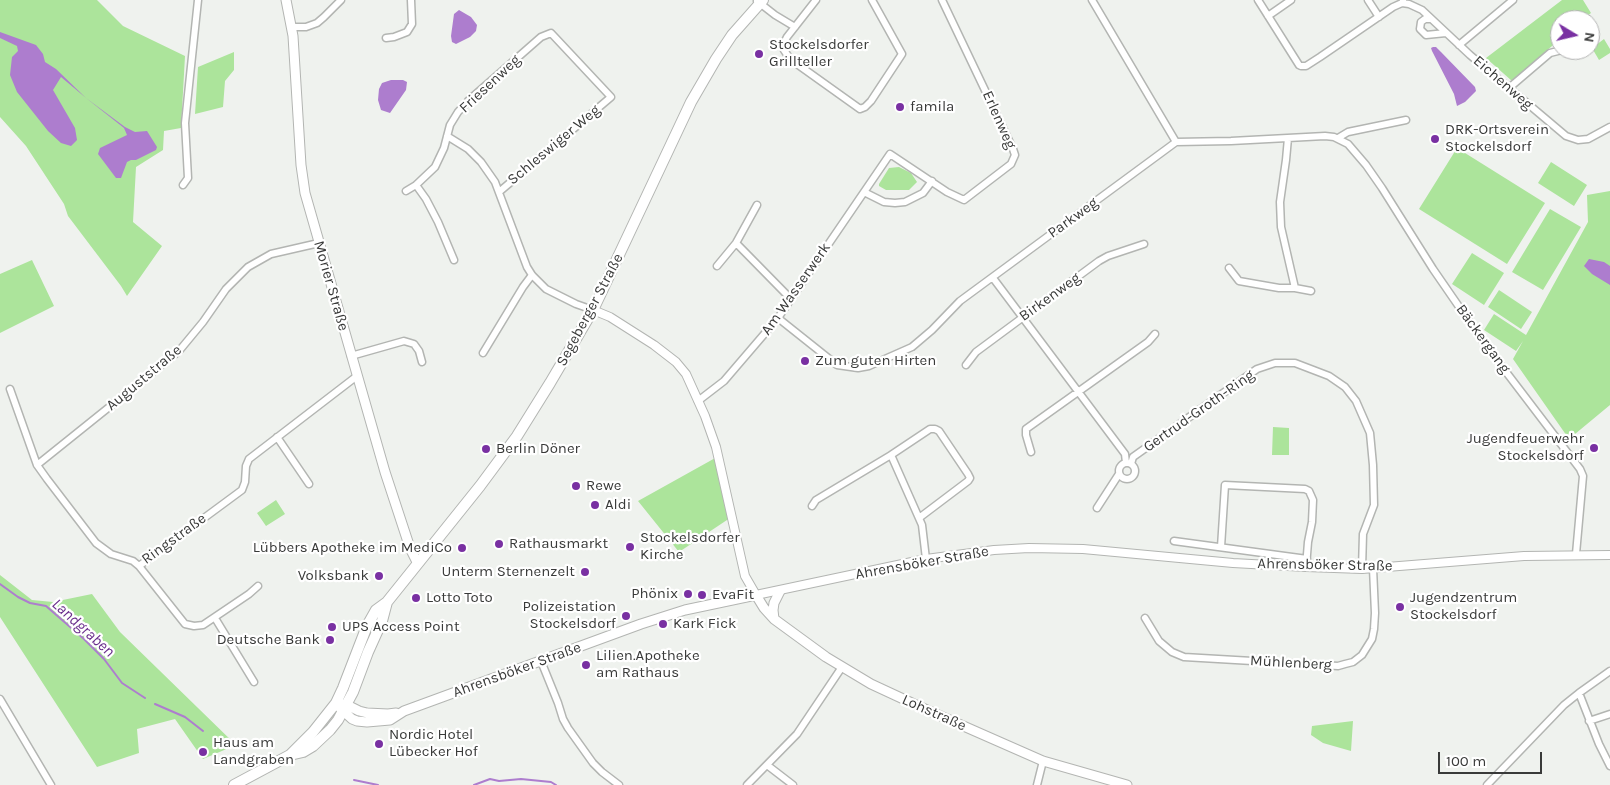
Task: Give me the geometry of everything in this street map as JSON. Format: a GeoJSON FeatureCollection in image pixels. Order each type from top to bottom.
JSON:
{"type":"FeatureCollection","features":[{"type":"Feature","properties":{"kind":"main road","name":"Morier Straße"},"geometry":{"type":"LineString","coordinates":[[286,0],[292,27],[301,165],[305,193],[385,472],[410,548],[417,562]]}},
{"type":"Feature","properties":{"kind":"main road","name":"Segeberger Straße"},"geometry":{"type":"LineString","coordinates":[[290,755],[313,732],[336,703],[367,626],[376,610],[386,602],[499,462],[566,358],[593,310],[692,102],[732,35],[760,1]]}},
{"type":"Feature","properties":{"kind":"main road"},"geometry":{"type":"LineString","coordinates":[[774,619],[774,603],[780,591]]}},
{"type":"Feature","properties":{"kind":"main road","name":"Lohstraße"},"geometry":{"type":"LineString","coordinates":[[756,595],[774,619],[842,667],[871,684],[1044,761],[1108,782],[1127,785]]}},
{"type":"Feature","properties":{"kind":"main road","name":"Ahrensböker Straße"},"geometry":{"type":"LineString","coordinates":[[345,708],[367,713],[388,714],[404,712],[641,624],[675,613],[756,595]]}},
{"type":"Feature","properties":{"kind":"main road","name":"Segeberger Straße"},"geometry":{"type":"LineString","coordinates":[[234,785],[290,755],[303,752],[313,746],[330,730],[345,708],[382,621],[386,602]]}},
{"type":"Feature","properties":{"kind":"main road"},"geometry":{"type":"LineString","coordinates":[[336,703],[345,708]]}},
{"type":"Feature","properties":{"kind":"street"},"geometry":{"type":"LineString","coordinates":[[183,185],[188,178],[185,123],[186,103],[198,0]]}},
{"type":"Feature","properties":{"kind":"street"},"geometry":{"type":"LineString","coordinates":[[292,27],[306,27],[317,22],[341,0]]}},
{"type":"Feature","properties":{"kind":"street"},"geometry":{"type":"LineString","coordinates":[[386,38],[407,32],[412,24],[412,0]]}},
{"type":"Feature","properties":{"kind":"street"},"geometry":{"type":"LineString","coordinates":[[816,0],[787,37],[783,45],[784,50],[790,59],[860,110],[871,101],[902,54],[872,0]]}},
{"type":"Feature","properties":{"kind":"street","name":"Erlenweg"},"geometry":{"type":"LineString","coordinates":[[890,154],[948,192],[964,200],[1011,164],[1015,155],[982,81],[942,0]]}},
{"type":"Feature","properties":{"kind":"street"},"geometry":{"type":"LineString","coordinates":[[1092,0],[1176,142],[1230,142],[1325,136],[1338,138],[1348,132],[1406,120]]}},
{"type":"Feature","properties":{"kind":"street"},"geometry":{"type":"LineString","coordinates":[[1258,0],[1301,66],[1306,66],[1403,2]]}},
{"type":"Feature","properties":{"kind":"street"},"geometry":{"type":"LineString","coordinates":[[1268,16],[1291,0]]}},
{"type":"Feature","properties":{"kind":"street"},"geometry":{"type":"LineString","coordinates":[[1368,0],[1379,17]]}},
{"type":"Feature","properties":{"kind":"street"},"geometry":{"type":"LineString","coordinates":[[1459,45],[1513,0]]}},
{"type":"Feature","properties":{"kind":"street"},"geometry":{"type":"LineString","coordinates":[[760,1],[774,16],[795,27]]}},
{"type":"Feature","properties":{"kind":"street","name":"Eichenweg"},"geometry":{"type":"LineString","coordinates":[[1403,2],[1422,10],[1459,45],[1566,136],[1578,140],[1588,139],[1610,127]]}},
{"type":"Feature","properties":{"kind":"street"},"geometry":{"type":"LineString","coordinates":[[1431,19],[1424,19],[1421,22],[1420,29],[1426,35],[1446,33]]}},
{"type":"Feature","properties":{"kind":"street","name":"Friesenweg"},"geometry":{"type":"LineString","coordinates":[[406,191],[416,185],[435,167],[444,148],[450,125],[468,101],[541,37],[551,33]]}},
{"type":"Feature","properties":{"kind":"street","name":"Schleswiger Weg"},"geometry":{"type":"LineString","coordinates":[[499,192],[611,97],[551,33]]}},
{"type":"Feature","properties":{"kind":"street"},"geometry":{"type":"LineString","coordinates":[[1509,88],[1550,53]]}},
{"type":"Feature","properties":{"kind":"street"},"geometry":{"type":"LineString","coordinates":[[447,136],[468,149],[481,162],[495,182],[528,267],[532,275],[546,289],[576,304],[610,317],[650,342],[676,362],[686,374],[716,447],[745,576],[756,595]]}},
{"type":"Feature","properties":{"kind":"street"},"geometry":{"type":"LineString","coordinates":[[1288,138],[1280,202],[1281,227],[1295,288]]}},
{"type":"Feature","properties":{"kind":"street","name":"Bäckergang"},"geometry":{"type":"LineString","coordinates":[[1338,138],[1348,144],[1366,165],[1433,269],[1484,343],[1580,469],[1584,476],[1576,554]]}},
{"type":"Feature","properties":{"kind":"street","name":"Parkweg"},"geometry":{"type":"LineString","coordinates":[[778,318],[836,365],[858,368],[869,366],[912,347],[932,330],[960,301],[1176,142]]}},
{"type":"Feature","properties":{"kind":"street","name":"Am Wasserwerk"},"geometry":{"type":"LineString","coordinates":[[698,401],[724,381],[778,318],[890,154]]}},
{"type":"Feature","properties":{"kind":"street"},"geometry":{"type":"LineString","coordinates":[[864,192],[884,202],[905,202],[922,193],[932,181]]}},
{"type":"Feature","properties":{"kind":"street"},"geometry":{"type":"LineString","coordinates":[[416,185],[438,222],[454,260]]}},
{"type":"Feature","properties":{"kind":"street"},"geometry":{"type":"LineString","coordinates":[[717,266],[736,243],[757,205]]}},
{"type":"Feature","properties":{"kind":"street","name":"Auguststraße"},"geometry":{"type":"LineString","coordinates":[[37,464],[179,351],[226,288],[248,267],[271,254],[319,243]]}},
{"type":"Feature","properties":{"kind":"street"},"geometry":{"type":"LineString","coordinates":[[736,243],[790,299]]}},
{"type":"Feature","properties":{"kind":"street","name":"Birkenweg"},"geometry":{"type":"LineString","coordinates":[[966,365],[976,352],[1100,261],[1108,256],[1144,244]]}},
{"type":"Feature","properties":{"kind":"street"},"geometry":{"type":"LineString","coordinates":[[1229,268],[1239,281],[1311,291]]}},
{"type":"Feature","properties":{"kind":"street"},"geometry":{"type":"LineString","coordinates":[[483,353],[532,275]]}},
{"type":"Feature","properties":{"kind":"street","name":"Gertrud-Groth-Ring"},"geometry":{"type":"LineString","coordinates":[[993,278],[1135,471],[1134,476],[1131,478],[1123,478],[1119,474]]}},
{"type":"Feature","properties":{"kind":"street"},"geometry":{"type":"LineString","coordinates":[[1032,452],[1026,435],[1026,429],[1078,394],[1148,342],[1155,334]]}},
{"type":"Feature","properties":{"kind":"street"},"geometry":{"type":"LineString","coordinates":[[351,356],[404,341],[414,344],[419,351],[422,362]]}},
{"type":"Feature","properties":{"kind":"street","name":"Gertrud-Groth-Ring"},"geometry":{"type":"LineString","coordinates":[[1097,508],[1119,474],[1119,469],[1122,465],[1129,463],[1134,457],[1257,369],[1275,363],[1295,364],[1329,376],[1345,387],[1356,401],[1370,433],[1374,465],[1374,505],[1363,534],[1362,569]]}},
{"type":"Feature","properties":{"kind":"street","name":"Ringstraße"},"geometry":{"type":"LineString","coordinates":[[10,390],[37,464],[96,543],[111,554],[133,561],[139,566],[242,490],[249,459],[357,376]]}},
{"type":"Feature","properties":{"kind":"street"},"geometry":{"type":"LineString","coordinates":[[812,506],[816,500],[930,429],[935,429],[939,431],[970,478],[919,518]]}},
{"type":"Feature","properties":{"kind":"street"},"geometry":{"type":"LineString","coordinates":[[277,437],[308,484]]}},
{"type":"Feature","properties":{"kind":"street"},"geometry":{"type":"LineString","coordinates":[[891,455],[922,525],[926,559]]}},
{"type":"Feature","properties":{"kind":"street"},"geometry":{"type":"LineString","coordinates":[[1221,547],[1225,485],[1305,489],[1309,491],[1312,500],[1312,522],[1306,563]]}},
{"type":"Feature","properties":{"kind":"street","name":"Ahrensböker Straße"},"geometry":{"type":"LineString","coordinates":[[1174,541],[1221,547],[1306,563]]}},
{"type":"Feature","properties":{"kind":"street","name":"Ahrensböker Straße"},"geometry":{"type":"LineString","coordinates":[[756,595],[926,559],[994,550],[1056,548],[1154,556],[1306,563],[1362,569],[1576,554],[1610,555]]}},
{"type":"Feature","properties":{"kind":"street"},"geometry":{"type":"LineString","coordinates":[[139,566],[185,624],[194,626],[203,625],[215,618],[258,586]]}},
{"type":"Feature","properties":{"kind":"street","name":"Mühlenberg"},"geometry":{"type":"LineString","coordinates":[[1145,618],[1159,641],[1172,652],[1184,657],[1338,666],[1353,662],[1362,655],[1372,638],[1375,613],[1373,568]]}},
{"type":"Feature","properties":{"kind":"street"},"geometry":{"type":"LineString","coordinates":[[215,618],[254,682]]}},
{"type":"Feature","properties":{"kind":"street"},"geometry":{"type":"LineString","coordinates":[[541,661],[568,728],[593,763],[619,785]]}},
{"type":"Feature","properties":{"kind":"street"},"geometry":{"type":"LineString","coordinates":[[747,785],[797,734],[842,667]]}},
{"type":"Feature","properties":{"kind":"street"},"geometry":{"type":"LineString","coordinates":[[1487,785],[1564,705],[1579,692],[1610,671]]}},
{"type":"Feature","properties":{"kind":"street"},"geometry":{"type":"LineString","coordinates":[[1579,692],[1610,766]]}},
{"type":"Feature","properties":{"kind":"street"},"geometry":{"type":"LineString","coordinates":[[0,700],[51,785]]}},
{"type":"Feature","properties":{"kind":"street"},"geometry":{"type":"LineString","coordinates":[[1590,722],[1610,714]]}},
{"type":"Feature","properties":{"kind":"street"},"geometry":{"type":"LineString","coordinates":[[1037,785],[1044,761]]}},
{"type":"Feature","properties":{"kind":"street"},"geometry":{"type":"LineString","coordinates":[[768,765],[793,785]]}},
{"type":"Feature","properties":{"kind":"green space"},"geometry":{"type":"Polygon","coordinates":[[[0,0],[97,0],[123,26],[185,56],[181,128],[164,131],[163,150],[136,167],[133,222],[162,246],[127,296],[68,216],[64,204],[26,146],[0,117],[0,0]]]}},
{"type":"Feature","properties":{"kind":"green space"},"geometry":{"type":"Polygon","coordinates":[[[1562,0],[1583,0],[1589,10],[1550,10],[1550,48],[1512,81],[1486,58],[1562,0]]]}},
{"type":"Feature","properties":{"kind":"green space"},"geometry":{"type":"Polygon","coordinates":[[[1604,39],[1610,49],[1610,53],[1600,59],[1600,42],[1604,39]]]}},
{"type":"Feature","properties":{"kind":"green space"},"geometry":{"type":"Polygon","coordinates":[[[234,52],[234,70],[225,81],[223,107],[195,114],[198,67],[234,52]]]}},
{"type":"Feature","properties":{"kind":"green space"},"geometry":{"type":"Polygon","coordinates":[[[1457,148],[1545,203],[1507,264],[1419,209],[1457,148]]]}},
{"type":"Feature","properties":{"kind":"green space"},"geometry":{"type":"Polygon","coordinates":[[[1551,162],[1587,185],[1574,206],[1538,183],[1551,162]]]}},
{"type":"Feature","properties":{"kind":"green space"},"geometry":{"type":"Polygon","coordinates":[[[899,167],[911,173],[917,182],[909,190],[886,190],[879,186],[889,168],[899,167]]]}},
{"type":"Feature","properties":{"kind":"green space"},"geometry":{"type":"Polygon","coordinates":[[[1610,191],[1610,405],[1569,439],[1513,359],[1523,341],[1516,351],[1484,330],[1494,314],[1526,335],[1588,222],[1587,195],[1610,191]]]}},
{"type":"Feature","properties":{"kind":"green space"},"geometry":{"type":"Polygon","coordinates":[[[1550,209],[1581,227],[1543,290],[1512,272],[1550,209]]]}},
{"type":"Feature","properties":{"kind":"green space"},"geometry":{"type":"Polygon","coordinates":[[[1472,253],[1504,273],[1484,305],[1452,284],[1472,253]]]}},
{"type":"Feature","properties":{"kind":"green space"},"geometry":{"type":"Polygon","coordinates":[[[32,260],[54,306],[0,333],[0,274],[32,260]]]}},
{"type":"Feature","properties":{"kind":"green space"},"geometry":{"type":"Polygon","coordinates":[[[1499,290],[1532,312],[1521,329],[1488,307],[1499,290]]]}},
{"type":"Feature","properties":{"kind":"green space"},"geometry":{"type":"Polygon","coordinates":[[[1273,427],[1289,428],[1289,455],[1272,455],[1273,427]]]}},
{"type":"Feature","properties":{"kind":"green space"},"geometry":{"type":"Polygon","coordinates":[[[717,457],[730,518],[679,552],[638,501],[717,457]]]}},
{"type":"Feature","properties":{"kind":"green space"},"geometry":{"type":"Polygon","coordinates":[[[276,500],[285,514],[266,526],[257,513],[276,500]]]}},
{"type":"Feature","properties":{"kind":"green space"},"geometry":{"type":"Polygon","coordinates":[[[0,575],[32,600],[53,602],[92,594],[120,632],[236,745],[203,759],[175,719],[137,729],[139,753],[97,767],[0,617],[0,575]]]}},
{"type":"Feature","properties":{"kind":"green space"},"geometry":{"type":"Polygon","coordinates":[[[1353,721],[1351,751],[1323,743],[1311,735],[1312,726],[1353,721]]]}},
{"type":"Feature","properties":{"kind":"shaded area"},"geometry":{"type":"Polygon","coordinates":[[[459,10],[471,17],[477,25],[476,31],[470,37],[456,44],[452,42],[451,36],[454,14],[459,10]]]}},
{"type":"Feature","properties":{"kind":"shaded area"},"geometry":{"type":"Polygon","coordinates":[[[0,32],[36,45],[43,54],[45,62],[56,69],[86,98],[61,77],[53,90],[75,128],[77,140],[71,146],[61,143],[48,131],[17,92],[10,75],[12,57],[18,51],[17,46],[0,38],[0,32]]]}},
{"type":"Feature","properties":{"kind":"shaded area"},"geometry":{"type":"Polygon","coordinates":[[[1436,47],[1475,87],[1476,91],[1465,102],[1457,106],[1454,94],[1432,51],[1431,48],[1436,47]]]}},
{"type":"Feature","properties":{"kind":"shaded area"},"geometry":{"type":"Polygon","coordinates":[[[391,80],[407,82],[406,90],[390,113],[381,110],[378,100],[379,89],[382,83],[391,80]]]}},
{"type":"Feature","properties":{"kind":"shaded area"},"geometry":{"type":"Polygon","coordinates":[[[86,98],[125,127],[135,132],[147,131],[157,147],[156,150],[136,160],[127,162],[121,178],[116,178],[98,154],[100,148],[127,135],[124,128],[86,98]]]}},
{"type":"Feature","properties":{"kind":"shaded area"},"geometry":{"type":"Polygon","coordinates":[[[1589,259],[1604,262],[1610,266],[1610,285],[1592,274],[1584,266],[1589,259]]]}},
{"type":"Feature","properties":{"kind":"waterway","name":"Landgraben"},"geometry":{"type":"LineString","coordinates":[[0,584],[30,603],[46,606],[104,659],[122,683],[145,698]]}},
{"type":"Feature","properties":{"kind":"waterway","name":"Landgraben"},"geometry":{"type":"LineString","coordinates":[[155,704],[185,717],[203,731]]}},
{"type":"Feature","properties":{"kind":"waterway","name":"Landgraben"},"geometry":{"type":"LineString","coordinates":[[474,785],[490,779],[499,781],[521,779],[551,782],[556,785]]}},
{"type":"Feature","properties":{"kind":"waterway","name":"Landgraben"},"geometry":{"type":"LineString","coordinates":[[354,780],[378,785]]}},
{"type":"Feature","properties":{"kind":"place","name":"Stockelsdorfer Grillteller"},"geometry":{"type":"Point","coordinates":[759,54]}},
{"type":"Feature","properties":{"kind":"place","name":"famila"},"geometry":{"type":"Point","coordinates":[900,107]}},
{"type":"Feature","properties":{"kind":"place","name":"DRK-Ortsverein Stockelsdorf"},"geometry":{"type":"Point","coordinates":[1435,139]}},
{"type":"Feature","properties":{"kind":"place","name":"Zum guten Hirten"},"geometry":{"type":"Point","coordinates":[805,361]}},
{"type":"Feature","properties":{"kind":"place","name":"Jugendfeuerwehr Stockelsdorf"},"geometry":{"type":"Point","coordinates":[1594,448]}},
{"type":"Feature","properties":{"kind":"place","name":"Berlin Döner"},"geometry":{"type":"Point","coordinates":[486,449]}},
{"type":"Feature","properties":{"kind":"place","name":"Rewe"},"geometry":{"type":"Point","coordinates":[576,486]}},
{"type":"Feature","properties":{"kind":"place","name":"Aldi"},"geometry":{"type":"Point","coordinates":[595,505]}},
{"type":"Feature","properties":{"kind":"place","name":"Rathausmarkt"},"geometry":{"type":"Point","coordinates":[499,544]}},
{"type":"Feature","properties":{"kind":"place","name":"Stockelsdorfer Kirche"},"geometry":{"type":"Point","coordinates":[630,547]}},
{"type":"Feature","properties":{"kind":"place","name":"Lübbers Apotheke im MediCo"},"geometry":{"type":"Point","coordinates":[462,548]}},
{"type":"Feature","properties":{"kind":"place","name":"Unterm Sternenzelt"},"geometry":{"type":"Point","coordinates":[585,572]}},
{"type":"Feature","properties":{"kind":"place","name":"Volksbank"},"geometry":{"type":"Point","coordinates":[379,576]}},
{"type":"Feature","properties":{"kind":"place","name":"Phönix"},"geometry":{"type":"Point","coordinates":[688,594]}},
{"type":"Feature","properties":{"kind":"place","name":"EvaFit"},"geometry":{"type":"Point","coordinates":[702,595]}},
{"type":"Feature","properties":{"kind":"place","name":"Lotto Toto"},"geometry":{"type":"Point","coordinates":[416,598]}},
{"type":"Feature","properties":{"kind":"place","name":"Jugendzentrum Stockelsdorf"},"geometry":{"type":"Point","coordinates":[1400,607]}},
{"type":"Feature","properties":{"kind":"place","name":"Polizeistation Stockelsdorf"},"geometry":{"type":"Point","coordinates":[626,616]}},
{"type":"Feature","properties":{"kind":"place","name":"Kark Fick"},"geometry":{"type":"Point","coordinates":[663,624]}},
{"type":"Feature","properties":{"kind":"place","name":"UPS Access Point"},"geometry":{"type":"Point","coordinates":[332,627]}},
{"type":"Feature","properties":{"kind":"place","name":"Deutsche Bank"},"geometry":{"type":"Point","coordinates":[330,640]}},
{"type":"Feature","properties":{"kind":"place","name":"Lilien.Apotheke am Rathaus"},"geometry":{"type":"Point","coordinates":[586,665]}},
{"type":"Feature","properties":{"kind":"place","name":"Nordic Hotel Lübecker Hof"},"geometry":{"type":"Point","coordinates":[379,744]}},
{"type":"Feature","properties":{"kind":"place","name":"Haus am Landgraben"},"geometry":{"type":"Point","coordinates":[203,752]}}]}
